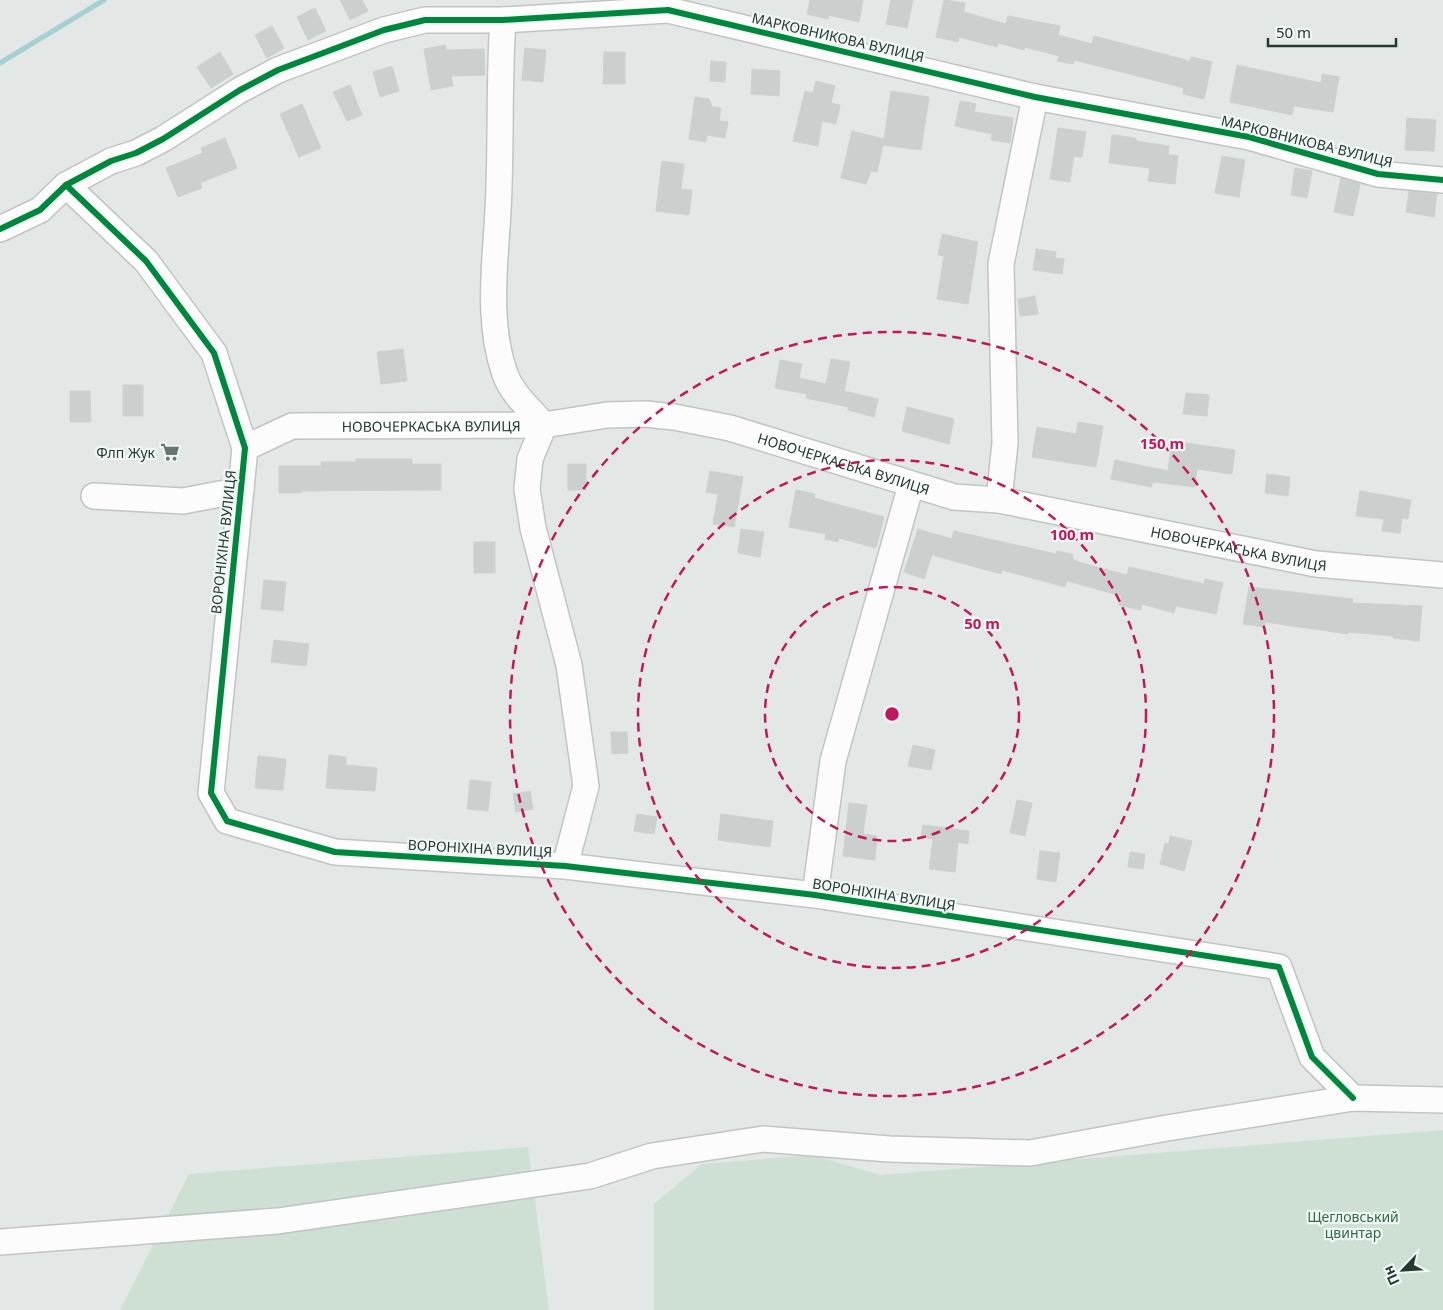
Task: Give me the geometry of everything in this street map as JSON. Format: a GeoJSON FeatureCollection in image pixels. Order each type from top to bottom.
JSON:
{"type":"FeatureCollection","features":[{"type":"Feature","properties":{"kind":"street","name":"МАРКОВНИКОВА ВУЛИЦЯ"},"geometry":{"type":"LineString","coordinates":[[0,229],[40,210],[66,185],[111,161],[136,153],[163,139],[240,90],[278,70],[384,30],[425,20],[503,20],[668,10],[1035,97],[1249,136],[1378,174],[1443,180]]}},
{"type":"Feature","properties":{"kind":"street"},"geometry":{"type":"LineString","coordinates":[[503,20],[500,62],[500,185],[493,314],[497,347],[510,387],[544,425],[530,459],[527,489],[533,528],[569,666],[586,786],[566,866]]}},
{"type":"Feature","properties":{"kind":"street"},"geometry":{"type":"LineString","coordinates":[[1000,500],[1005,443],[1001,264],[1035,97]]}},
{"type":"Feature","properties":{"kind":"street","name":"ВОРОНІХІНА ВУЛИЦЯ"},"geometry":{"type":"LineString","coordinates":[[66,185],[146,261],[214,353],[245,448],[212,793],[226,821],[335,852],[566,866],[815,895],[1279,967],[1312,1057],[1353,1098]]}},
{"type":"Feature","properties":{"kind":"street","name":"НОВОЧЕРКАСЬКА ВУЛИЦЯ"},"geometry":{"type":"LineString","coordinates":[[245,448],[292,426],[544,425],[607,414],[646,414],[674,417],[730,428],[954,497],[1000,500],[1316,564],[1443,574]]}},
{"type":"Feature","properties":{"kind":"street"},"geometry":{"type":"LineString","coordinates":[[815,895],[833,761],[911,485]]}},
{"type":"Feature","properties":{"kind":"street"},"geometry":{"type":"LineString","coordinates":[[94,496],[184,501],[241,490]]}},
{"type":"Feature","properties":{"kind":"street"},"geometry":{"type":"LineString","coordinates":[[0,1242],[278,1221],[590,1176],[652,1156],[763,1139],[889,1149],[1030,1153],[1167,1128],[1353,1098],[1443,1100]]}},
{"type":"Feature","properties":{"kind":"green space","name":"Щегловський цвинтар"},"geometry":{"type":"Polygon","coordinates":[[[1443,1130],[1443,1310],[654,1310],[654,1204],[702,1164],[812,1155],[880,1175],[1443,1130]]]}},
{"type":"Feature","properties":{"kind":"green space"},"geometry":{"type":"Polygon","coordinates":[[[528,1147],[549,1310],[120,1310],[189,1174],[528,1147]]]}},
{"type":"Feature","properties":{"kind":"building"},"geometry":{"type":"Polygon","coordinates":[[[340,0],[362,0],[368,11],[350,20],[340,0]]]}},
{"type":"Feature","properties":{"kind":"building"},"geometry":{"type":"Polygon","coordinates":[[[810,0],[863,0],[859,22],[829,15],[828,19],[807,14],[810,0]]]}},
{"type":"Feature","properties":{"kind":"building"},"geometry":{"type":"Polygon","coordinates":[[[891,0],[913,0],[907,28],[886,24],[891,0]]]}},
{"type":"Feature","properties":{"kind":"building"},"geometry":{"type":"Polygon","coordinates":[[[944,0],[965,3],[964,12],[1006,24],[1008,16],[1060,26],[1058,35],[1092,44],[1094,36],[1190,61],[1191,57],[1212,62],[1204,99],[1183,94],[1184,88],[1074,60],[1073,64],[1057,61],[1059,56],[1025,47],[1024,50],[998,43],[997,47],[959,37],[958,42],[936,37],[944,0]]]}},
{"type":"Feature","properties":{"kind":"building"},"geometry":{"type":"Polygon","coordinates":[[[315,8],[326,31],[308,40],[297,17],[315,8]]]}},
{"type":"Feature","properties":{"kind":"building"},"geometry":{"type":"Polygon","coordinates":[[[272,26],[284,48],[267,58],[255,35],[272,26]]]}},
{"type":"Feature","properties":{"kind":"building"},"geometry":{"type":"Polygon","coordinates":[[[445,45],[446,50],[484,49],[485,75],[451,76],[453,86],[431,90],[424,49],[445,45]]]}},
{"type":"Feature","properties":{"kind":"building"},"geometry":{"type":"Polygon","coordinates":[[[525,48],[546,50],[543,82],[522,80],[525,48]]]}},
{"type":"Feature","properties":{"kind":"building"},"geometry":{"type":"Polygon","coordinates":[[[220,52],[233,74],[211,88],[197,67],[220,52]]]}},
{"type":"Feature","properties":{"kind":"building"},"geometry":{"type":"Polygon","coordinates":[[[604,52],[625,52],[625,84],[603,84],[604,52]]]}},
{"type":"Feature","properties":{"kind":"building"},"geometry":{"type":"Polygon","coordinates":[[[711,61],[726,62],[725,82],[710,81],[711,61]]]}},
{"type":"Feature","properties":{"kind":"building"},"geometry":{"type":"Polygon","coordinates":[[[1237,65],[1321,83],[1322,74],[1339,77],[1333,112],[1294,106],[1292,115],[1230,102],[1237,65]]]}},
{"type":"Feature","properties":{"kind":"building"},"geometry":{"type":"Polygon","coordinates":[[[392,66],[399,91],[380,97],[373,72],[392,66]]]}},
{"type":"Feature","properties":{"kind":"building"},"geometry":{"type":"Polygon","coordinates":[[[752,69],[780,71],[779,96],[751,94],[752,69]]]}},
{"type":"Feature","properties":{"kind":"building"},"geometry":{"type":"Polygon","coordinates":[[[816,81],[835,86],[831,103],[840,105],[836,124],[822,121],[818,146],[793,141],[805,91],[813,93],[816,81]]]}},
{"type":"Feature","properties":{"kind":"building"},"geometry":{"type":"Polygon","coordinates":[[[350,85],[362,115],[347,121],[333,92],[350,85]]]}},
{"type":"Feature","properties":{"kind":"building"},"geometry":{"type":"Polygon","coordinates":[[[891,91],[929,97],[921,150],[883,145],[877,172],[871,171],[866,184],[841,178],[852,131],[884,139],[891,91]]]}},
{"type":"Feature","properties":{"kind":"building"},"geometry":{"type":"Polygon","coordinates":[[[695,97],[709,99],[712,107],[721,108],[719,121],[728,122],[725,138],[707,135],[706,142],[689,139],[695,97]]]}},
{"type":"Feature","properties":{"kind":"building"},"geometry":{"type":"Polygon","coordinates":[[[960,101],[976,104],[974,112],[1013,118],[1010,143],[991,140],[992,134],[955,126],[960,101]]]}},
{"type":"Feature","properties":{"kind":"building"},"geometry":{"type":"Polygon","coordinates":[[[302,104],[321,148],[299,157],[280,114],[302,104]]]}},
{"type":"Feature","properties":{"kind":"building"},"geometry":{"type":"Polygon","coordinates":[[[1407,118],[1436,120],[1434,151],[1405,150],[1407,118]]]}},
{"type":"Feature","properties":{"kind":"building"},"geometry":{"type":"Polygon","coordinates":[[[1058,128],[1086,132],[1082,157],[1074,156],[1070,182],[1050,179],[1058,128]]]}},
{"type":"Feature","properties":{"kind":"building"},"geometry":{"type":"Polygon","coordinates":[[[1112,135],[1136,138],[1136,141],[1169,146],[1168,155],[1178,156],[1175,184],[1148,181],[1150,168],[1109,163],[1112,135]]]}},
{"type":"Feature","properties":{"kind":"building"},"geometry":{"type":"Polygon","coordinates":[[[225,138],[237,168],[200,183],[202,188],[178,197],[166,168],[203,153],[201,148],[225,138]]]}},
{"type":"Feature","properties":{"kind":"building"},"geometry":{"type":"Polygon","coordinates":[[[1222,156],[1245,160],[1239,197],[1215,193],[1222,156]]]}},
{"type":"Feature","properties":{"kind":"building"},"geometry":{"type":"Polygon","coordinates":[[[662,161],[684,164],[681,189],[692,190],[689,215],[656,211],[662,161]]]}},
{"type":"Feature","properties":{"kind":"building"},"geometry":{"type":"Polygon","coordinates":[[[1295,168],[1312,171],[1307,198],[1291,195],[1295,168]]]}},
{"type":"Feature","properties":{"kind":"building"},"geometry":{"type":"Polygon","coordinates":[[[1341,178],[1360,184],[1353,216],[1334,212],[1341,178]]]}},
{"type":"Feature","properties":{"kind":"building"},"geometry":{"type":"Polygon","coordinates":[[[1409,191],[1437,194],[1434,217],[1406,212],[1409,191]]]}},
{"type":"Feature","properties":{"kind":"building"},"geometry":{"type":"Polygon","coordinates":[[[942,234],[978,242],[968,304],[937,299],[944,256],[938,255],[942,234]]]}},
{"type":"Feature","properties":{"kind":"building"},"geometry":{"type":"Polygon","coordinates":[[[1036,249],[1056,252],[1055,258],[1064,259],[1062,274],[1033,270],[1036,249]]]}},
{"type":"Feature","properties":{"kind":"building"},"geometry":{"type":"Polygon","coordinates":[[[1035,296],[1038,314],[1020,316],[1018,299],[1035,296]]]}},
{"type":"Feature","properties":{"kind":"building"},"geometry":{"type":"Polygon","coordinates":[[[403,349],[407,381],[381,384],[377,352],[403,349]]]}},
{"type":"Feature","properties":{"kind":"building"},"geometry":{"type":"Polygon","coordinates":[[[831,359],[850,362],[844,391],[878,399],[874,417],[848,410],[848,407],[806,398],[807,394],[775,388],[780,360],[802,364],[799,378],[826,384],[831,359]]]}},
{"type":"Feature","properties":{"kind":"building"},"geometry":{"type":"Polygon","coordinates":[[[123,385],[143,385],[143,416],[123,416],[123,385]]]}},
{"type":"Feature","properties":{"kind":"building"},"geometry":{"type":"Polygon","coordinates":[[[70,391],[90,391],[91,422],[70,422],[70,391]]]}},
{"type":"Feature","properties":{"kind":"building"},"geometry":{"type":"Polygon","coordinates":[[[1186,393],[1209,395],[1207,416],[1183,414],[1186,393]]]}},
{"type":"Feature","properties":{"kind":"building"},"geometry":{"type":"Polygon","coordinates":[[[907,407],[954,419],[949,444],[902,431],[907,407]]]}},
{"type":"Feature","properties":{"kind":"building"},"geometry":{"type":"Polygon","coordinates":[[[1078,422],[1103,426],[1096,467],[1032,457],[1037,427],[1076,434],[1078,422]]]}},
{"type":"Feature","properties":{"kind":"building"},"geometry":{"type":"Polygon","coordinates":[[[1172,441],[1235,450],[1232,474],[1197,469],[1195,487],[1153,482],[1151,487],[1111,479],[1115,460],[1168,471],[1172,441]]]}},
{"type":"Feature","properties":{"kind":"building"},"geometry":{"type":"Polygon","coordinates":[[[356,459],[412,459],[412,464],[441,464],[441,490],[301,491],[301,493],[279,493],[279,466],[322,466],[321,462],[356,462],[356,459]]]}},
{"type":"Feature","properties":{"kind":"building"},"geometry":{"type":"Polygon","coordinates":[[[568,464],[586,464],[586,490],[568,490],[568,464]]]}},
{"type":"Feature","properties":{"kind":"building"},"geometry":{"type":"Polygon","coordinates":[[[710,471],[743,477],[734,527],[713,524],[718,494],[706,492],[710,471]]]}},
{"type":"Feature","properties":{"kind":"building"},"geometry":{"type":"Polygon","coordinates":[[[1267,474],[1290,477],[1288,496],[1265,493],[1267,474]]]}},
{"type":"Feature","properties":{"kind":"building"},"geometry":{"type":"Polygon","coordinates":[[[796,490],[815,494],[814,498],[884,517],[876,548],[839,538],[838,542],[825,539],[826,534],[789,527],[796,490]]]}},
{"type":"Feature","properties":{"kind":"building"},"geometry":{"type":"Polygon","coordinates":[[[1360,491],[1411,500],[1408,519],[1402,518],[1400,533],[1382,531],[1384,519],[1356,516],[1360,491]]]}},
{"type":"Feature","properties":{"kind":"building"},"geometry":{"type":"Polygon","coordinates":[[[741,529],[764,532],[760,557],[738,553],[741,529]]]}},
{"type":"Feature","properties":{"kind":"building"},"geometry":{"type":"Polygon","coordinates":[[[918,529],[952,539],[954,531],[1056,554],[1057,551],[1072,554],[1073,559],[1078,562],[1127,575],[1129,567],[1204,584],[1205,579],[1223,583],[1216,614],[1176,606],[1174,613],[1142,604],[1141,610],[1119,605],[1122,596],[1067,581],[1065,587],[1002,570],[1001,574],[932,555],[924,579],[904,572],[918,529]]]}},
{"type":"Feature","properties":{"kind":"building"},"geometry":{"type":"Polygon","coordinates":[[[474,542],[495,542],[495,573],[474,573],[474,542]]]}},
{"type":"Feature","properties":{"kind":"building"},"geometry":{"type":"Polygon","coordinates":[[[264,580],[286,582],[283,611],[261,609],[264,580]]]}},
{"type":"Feature","properties":{"kind":"building"},"geometry":{"type":"Polygon","coordinates":[[[1249,587],[1353,599],[1352,603],[1422,606],[1419,641],[1393,638],[1393,636],[1349,632],[1348,634],[1265,622],[1265,627],[1243,624],[1249,587]]]}},
{"type":"Feature","properties":{"kind":"building"},"geometry":{"type":"Polygon","coordinates":[[[274,640],[309,644],[306,666],[271,662],[274,640]]]}},
{"type":"Feature","properties":{"kind":"building"},"geometry":{"type":"Polygon","coordinates":[[[611,732],[627,732],[628,753],[612,754],[611,732]]]}},
{"type":"Feature","properties":{"kind":"building"},"geometry":{"type":"Polygon","coordinates":[[[913,745],[935,750],[931,770],[908,766],[913,745]]]}},
{"type":"Feature","properties":{"kind":"building"},"geometry":{"type":"Polygon","coordinates":[[[329,755],[346,757],[346,765],[377,768],[375,791],[326,788],[329,755]]]}},
{"type":"Feature","properties":{"kind":"building"},"geometry":{"type":"Polygon","coordinates":[[[258,756],[286,759],[283,790],[255,788],[258,756]]]}},
{"type":"Feature","properties":{"kind":"building"},"geometry":{"type":"Polygon","coordinates":[[[470,780],[491,782],[488,811],[467,809],[470,780]]]}},
{"type":"Feature","properties":{"kind":"building"},"geometry":{"type":"Polygon","coordinates":[[[530,791],[533,809],[516,812],[513,794],[530,791]]]}},
{"type":"Feature","properties":{"kind":"building"},"geometry":{"type":"Polygon","coordinates":[[[1017,800],[1032,803],[1025,836],[1010,833],[1017,800]]]}},
{"type":"Feature","properties":{"kind":"building"},"geometry":{"type":"Polygon","coordinates":[[[849,803],[867,805],[863,834],[877,836],[875,860],[843,856],[849,803]]]}},
{"type":"Feature","properties":{"kind":"building"},"geometry":{"type":"Polygon","coordinates":[[[637,814],[657,817],[654,834],[634,831],[637,814]]]}},
{"type":"Feature","properties":{"kind":"building"},"geometry":{"type":"Polygon","coordinates":[[[721,814],[773,821],[770,847],[718,840],[721,814]]]}},
{"type":"Feature","properties":{"kind":"building"},"geometry":{"type":"Polygon","coordinates":[[[923,825],[969,831],[968,844],[958,842],[955,872],[929,869],[933,839],[921,837],[923,825]]]}},
{"type":"Feature","properties":{"kind":"building"},"geometry":{"type":"Polygon","coordinates":[[[1170,836],[1192,841],[1184,871],[1160,864],[1165,843],[1169,844],[1170,836]]]}},
{"type":"Feature","properties":{"kind":"building"},"geometry":{"type":"Polygon","coordinates":[[[1040,851],[1060,853],[1056,882],[1037,879],[1040,851]]]}},
{"type":"Feature","properties":{"kind":"building"},"geometry":{"type":"Polygon","coordinates":[[[1130,852],[1145,854],[1143,869],[1128,867],[1130,852]]]}},
{"type":"Feature","properties":{"kind":"waterway"},"geometry":{"type":"LineString","coordinates":[[0,63],[104,0]]}},
{"type":"Feature","properties":{"kind":"cycle path"},"geometry":{"type":"LineString","coordinates":[[0,229],[40,210],[66,185],[111,161],[136,153],[163,139],[240,90],[278,70],[384,30],[425,20],[503,20],[668,10],[1035,97],[1249,137],[1378,174],[1443,180]]}},
{"type":"Feature","properties":{"kind":"cycle path"},"geometry":{"type":"LineString","coordinates":[[66,185],[146,261],[214,353],[245,448],[211,793],[227,821],[335,852],[565,866],[815,895],[1279,967],[1312,1057],[1353,1098]]}},
{"type":"Feature","properties":{"kind":"place","name":"Флп Жук"},"geometry":{"type":"Point","coordinates":[170,452]}}]}
